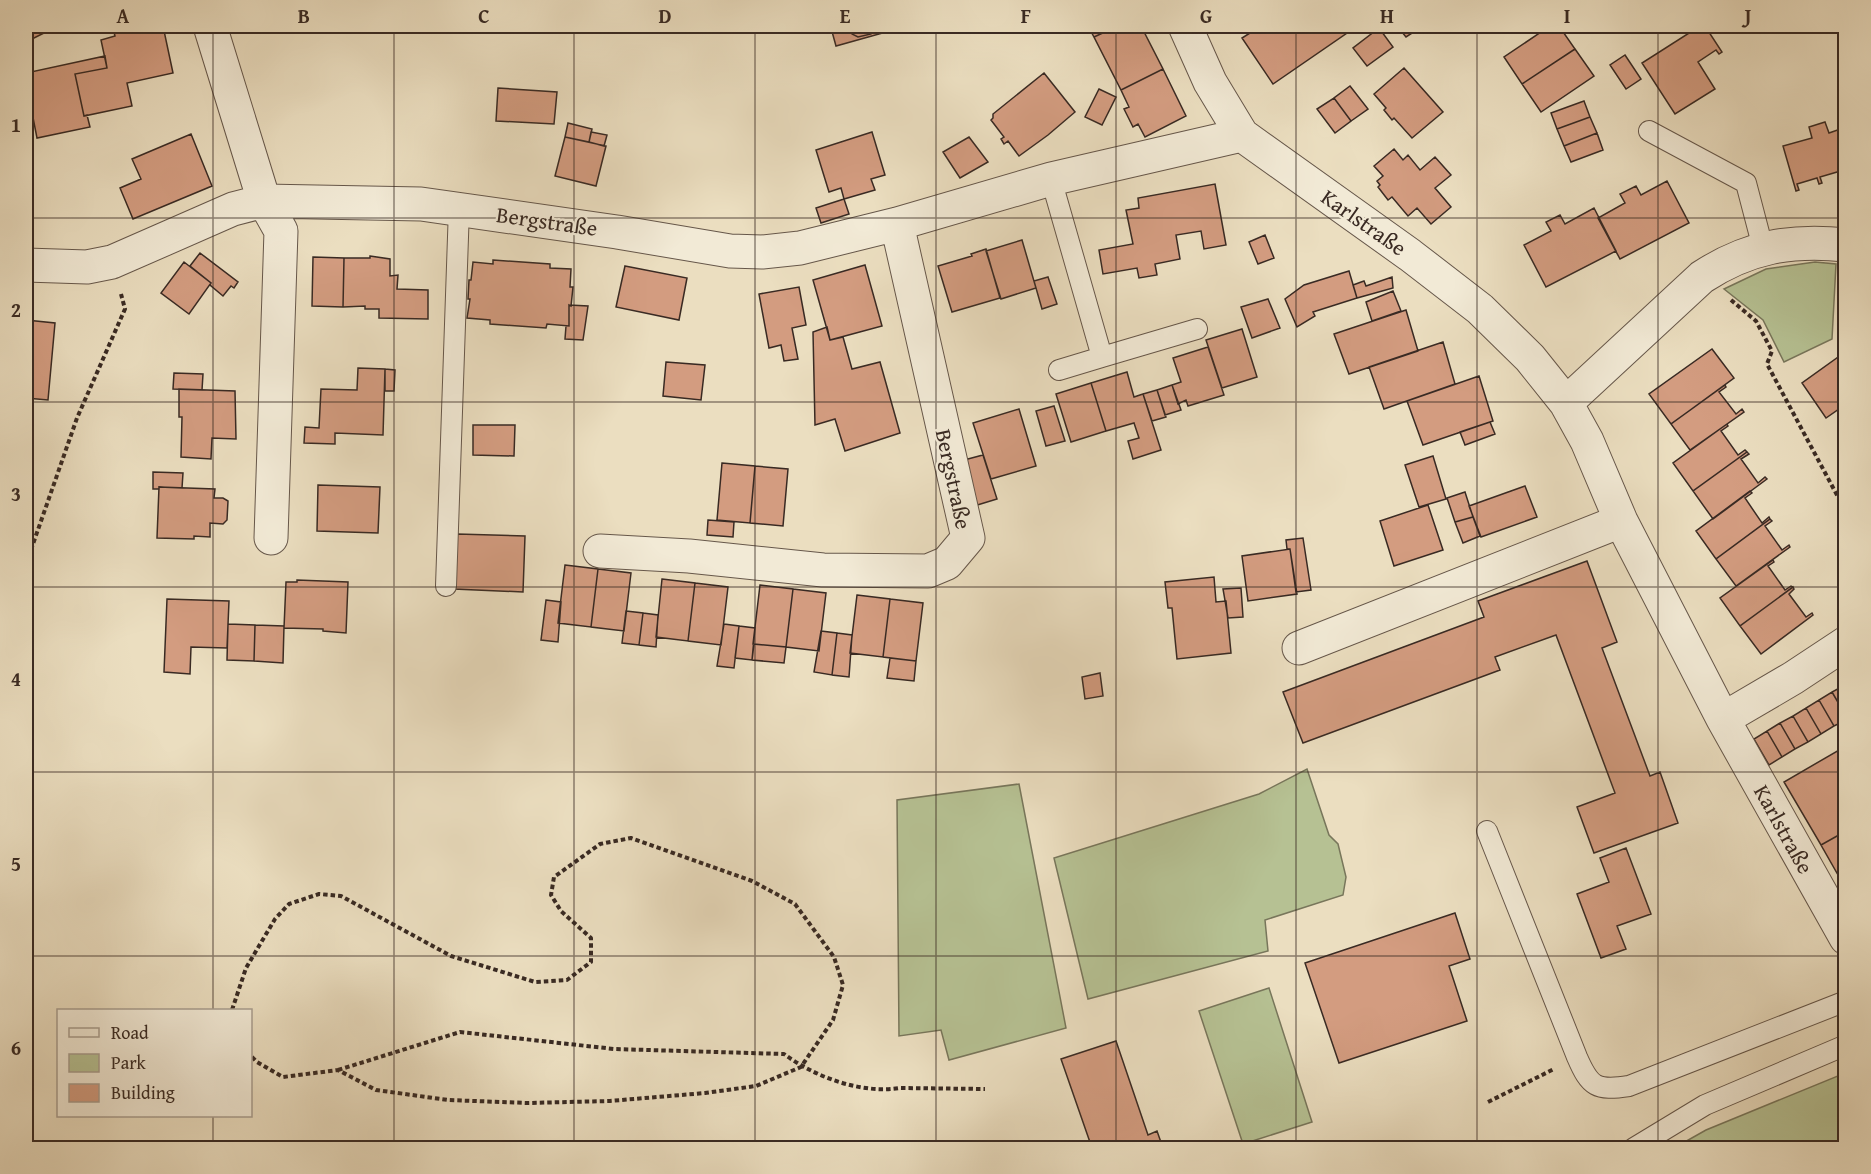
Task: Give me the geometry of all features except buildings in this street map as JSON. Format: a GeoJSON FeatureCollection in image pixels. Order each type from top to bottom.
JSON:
{"type":"FeatureCollection","features":[{"type":"Feature","properties":{"kind":"street"},"geometry":{"type":"LineString","coordinates":[[210,26],[264,201],[280,231],[271,538]]}},
{"type":"Feature","properties":{"kind":"street","name":"Karlstraße"},"geometry":{"type":"LineString","coordinates":[[1185,26],[1210,82],[1242,135],[1410,255],[1480,309],[1530,358],[1566,403],[1587,441],[1621,521],[1723,719],[1845,938]]}},
{"type":"Feature","properties":{"kind":"street","name":"Bergstraße"},"geometry":{"type":"LineString","coordinates":[[26,265],[87,267],[112,262],[233,209],[264,201],[421,204],[741,252],[800,248],[897,224],[1051,179],[1242,135]]}},
{"type":"Feature","properties":{"kind":"street","name":"Bergstraße"},"geometry":{"type":"LineString","coordinates":[[600,551],[689,556],[823,570],[928,571],[947,563],[968,538],[897,224]]}},
{"type":"Feature","properties":{"kind":"street"},"geometry":{"type":"LineString","coordinates":[[1566,403],[1702,277],[1724,263],[1763,248],[1791,243],[1821,242],[1845,245]]}},
{"type":"Feature","properties":{"kind":"street"},"geometry":{"type":"LineString","coordinates":[[1299,648],[1621,521]]}},
{"type":"Feature","properties":{"kind":"street"},"geometry":{"type":"LineString","coordinates":[[1723,719],[1793,678],[1845,643]]}},
{"type":"Feature","properties":{"kind":"lane"},"geometry":{"type":"LineString","coordinates":[[1649,132],[1746,183],[1763,248]]}},
{"type":"Feature","properties":{"kind":"lane"},"geometry":{"type":"LineString","coordinates":[[1051,179],[1102,357]]}},
{"type":"Feature","properties":{"kind":"lane"},"geometry":{"type":"LineString","coordinates":[[446,586],[459,208]]}},
{"type":"Feature","properties":{"kind":"lane"},"geometry":{"type":"LineString","coordinates":[[1059,370],[1197,329]]}},
{"type":"Feature","properties":{"kind":"lane"},"geometry":{"type":"LineString","coordinates":[[1487,831],[1585,1077],[1595,1085],[1609,1089],[1629,1086],[1845,1001]]}},
{"type":"Feature","properties":{"kind":"lane"},"geometry":{"type":"LineString","coordinates":[[1634,1149],[1705,1106],[1845,1045]]}},
{"type":"Feature","properties":{"kind":"path"},"geometry":{"type":"LineString","coordinates":[[26,564],[77,418],[125,309],[112,262]]}},
{"type":"Feature","properties":{"kind":"path"},"geometry":{"type":"LineString","coordinates":[[1702,277],[1756,321],[1772,351],[1767,364],[1845,512]]}},
{"type":"Feature","properties":{"kind":"path"},"geometry":{"type":"LineString","coordinates":[[232,1009],[246,968],[275,919],[289,904],[319,894],[341,896],[451,956],[535,981],[567,980],[591,962],[591,938],[561,911],[551,895],[554,877],[600,844],[631,838],[753,880],[795,904],[834,957],[843,985],[833,1020],[801,1067],[756,1086],[705,1094],[610,1101],[528,1103],[448,1100],[376,1090],[338,1070]]}},
{"type":"Feature","properties":{"kind":"path"},"geometry":{"type":"LineString","coordinates":[[252,1057],[283,1077],[338,1070],[460,1032],[614,1049],[784,1054],[801,1067],[835,1082],[885,1091],[899,1088],[985,1089]]}},
{"type":"Feature","properties":{"kind":"path"},"geometry":{"type":"LineString","coordinates":[[1488,1102],[1577,1057]]}},
{"type":"Feature","properties":{"kind":"green space"},"geometry":{"type":"Polygon","coordinates":[[[1815,262],[1836,264],[1832,339],[1784,362],[1763,320],[1724,289],[1766,269],[1815,262]]]}},
{"type":"Feature","properties":{"kind":"green space"},"geometry":{"type":"Polygon","coordinates":[[[1307,769],[1329,835],[1338,844],[1346,877],[1343,895],[1265,920],[1268,951],[1088,999],[1054,858],[1259,794],[1307,769]]]}},
{"type":"Feature","properties":{"kind":"green space"},"geometry":{"type":"Polygon","coordinates":[[[1019,784],[1066,1028],[949,1060],[941,1030],[899,1036],[897,800],[1019,784]]]}},
{"type":"Feature","properties":{"kind":"green space"},"geometry":{"type":"Polygon","coordinates":[[[1269,988],[1312,1122],[1243,1144],[1199,1011],[1269,988]]]}},
{"type":"Feature","properties":{"kind":"green space"},"geometry":{"type":"Polygon","coordinates":[[[1845,1073],[1845,1145],[1840,1148],[1674,1148],[1706,1130],[1845,1073]]]}}]}
